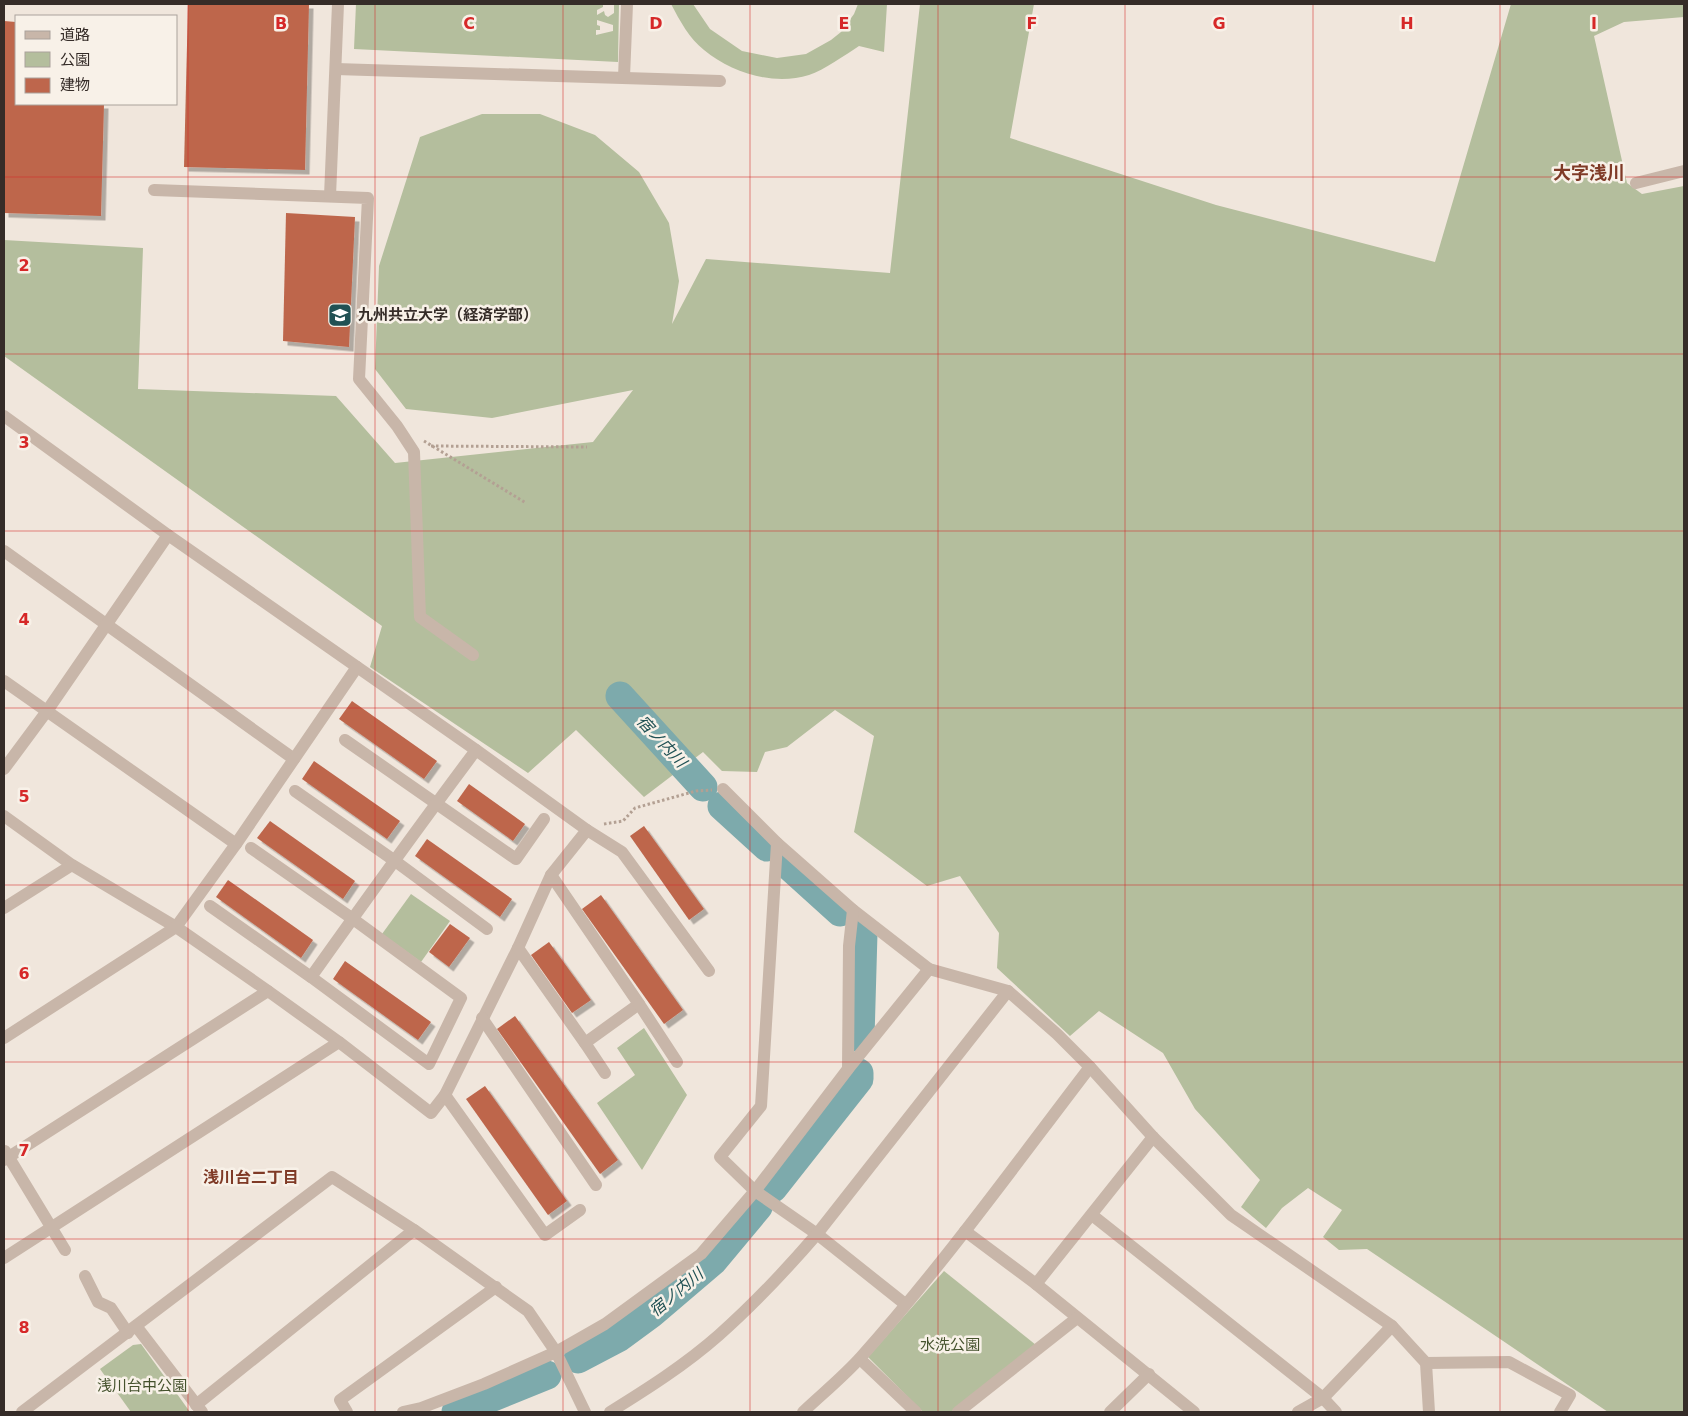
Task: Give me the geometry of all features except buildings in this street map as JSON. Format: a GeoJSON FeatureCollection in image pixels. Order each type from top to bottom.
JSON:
{"type":"FeatureCollection","features":[{"type":"Feature","properties":{"kind":"street"},"geometry":{"type":"LineString","coordinates":[[330,196],[338,4]]}},
{"type":"Feature","properties":{"kind":"street"},"geometry":{"type":"LineString","coordinates":[[624,77],[627,4]]}},
{"type":"Feature","properties":{"kind":"street"},"geometry":{"type":"LineString","coordinates":[[336,69],[720,81]]}},
{"type":"Feature","properties":{"kind":"street"},"geometry":{"type":"LineString","coordinates":[[1636,183],[1684,172]]}},
{"type":"Feature","properties":{"kind":"street"},"geometry":{"type":"LineString","coordinates":[[154,190],[368,198],[359,379],[397,426],[414,452],[420,617],[473,654]]}},
{"type":"Feature","properties":{"kind":"street"},"geometry":{"type":"LineString","coordinates":[[4,416],[168,536],[476,750],[587,830],[622,852],[709,972]]}},
{"type":"Feature","properties":{"kind":"street"},"geometry":{"type":"LineString","coordinates":[[4,769],[108,625],[168,536]]}},
{"type":"Feature","properties":{"kind":"street"},"geometry":{"type":"LineString","coordinates":[[4,551],[294,759]]}},
{"type":"Feature","properties":{"kind":"street"},"geometry":{"type":"LineString","coordinates":[[4,1038],[176,927],[236,844],[357,667]]}},
{"type":"Feature","properties":{"kind":"street"},"geometry":{"type":"LineString","coordinates":[[4,680],[236,844]]}},
{"type":"Feature","properties":{"kind":"street"},"geometry":{"type":"LineString","coordinates":[[345,740],[516,859],[544,819]]}},
{"type":"Feature","properties":{"kind":"street"},"geometry":{"type":"LineString","coordinates":[[312,977],[476,750]]}},
{"type":"Feature","properties":{"kind":"street"},"geometry":{"type":"LineString","coordinates":[[723,789],[777,843],[853,910],[929,969],[1008,991],[1057,1034],[1090,1067],[1153,1137],[1231,1215],[1392,1326],[1426,1363],[1429,1412]]}},
{"type":"Feature","properties":{"kind":"street"},"geometry":{"type":"LineString","coordinates":[[295,791],[487,930]]}},
{"type":"Feature","properties":{"kind":"street"},"geometry":{"type":"LineString","coordinates":[[4,816],[72,865],[176,927],[339,1042],[431,1113],[445,1095],[518,948],[551,876],[587,830]]}},
{"type":"Feature","properties":{"kind":"street"},"geometry":{"type":"LineString","coordinates":[[777,843],[761,1106],[720,1157],[755,1190],[817,1234],[905,1304]]}},
{"type":"Feature","properties":{"kind":"street"},"geometry":{"type":"LineString","coordinates":[[210,906],[312,977],[430,1064],[461,998],[353,919],[251,848]]}},
{"type":"Feature","properties":{"kind":"street"},"geometry":{"type":"LineString","coordinates":[[4,908],[72,865]]}},
{"type":"Feature","properties":{"kind":"street"},"geometry":{"type":"LineString","coordinates":[[551,876],[677,1062]]}},
{"type":"Feature","properties":{"kind":"street"},"geometry":{"type":"LineString","coordinates":[[848,1069],[848,946],[853,910]]}},
{"type":"Feature","properties":{"kind":"street"},"geometry":{"type":"LineString","coordinates":[[518,948],[605,1073]]}},
{"type":"Feature","properties":{"kind":"street"},"geometry":{"type":"LineString","coordinates":[[403,1412],[421,1408],[484,1384],[556,1352],[605,1324],[702,1254],[755,1190],[848,1069],[929,969]]}},
{"type":"Feature","properties":{"kind":"street"},"geometry":{"type":"LineString","coordinates":[[65,1250],[52,1226],[5,1155],[268,991]]}},
{"type":"Feature","properties":{"kind":"street"},"geometry":{"type":"LineString","coordinates":[[610,1412],[660,1380],[718,1336],[783,1274],[817,1234],[1008,991]]}},
{"type":"Feature","properties":{"kind":"street"},"geometry":{"type":"LineString","coordinates":[[585,1043],[639,1004]]}},
{"type":"Feature","properties":{"kind":"street"},"geometry":{"type":"LineString","coordinates":[[482,1018],[596,1185]]}},
{"type":"Feature","properties":{"kind":"street"},"geometry":{"type":"LineString","coordinates":[[4,1258],[339,1042]]}},
{"type":"Feature","properties":{"kind":"street"},"geometry":{"type":"LineString","coordinates":[[803,1412],[860,1358],[905,1304],[965,1231],[1090,1067]]}},
{"type":"Feature","properties":{"kind":"street"},"geometry":{"type":"LineString","coordinates":[[445,1095],[545,1235],[580,1210]]}},
{"type":"Feature","properties":{"kind":"street"},"geometry":{"type":"LineString","coordinates":[[1036,1284],[1153,1137]]}},
{"type":"Feature","properties":{"kind":"street"},"geometry":{"type":"LineString","coordinates":[[22,1412],[332,1177],[414,1230],[528,1311],[556,1352],[585,1412]]}},
{"type":"Feature","properties":{"kind":"street"},"geometry":{"type":"LineString","coordinates":[[1092,1215],[1323,1398],[1336,1412]]}},
{"type":"Feature","properties":{"kind":"street"},"geometry":{"type":"LineString","coordinates":[[85,1276],[98,1302],[111,1308],[132,1329],[199,1409],[414,1230]]}},
{"type":"Feature","properties":{"kind":"street"},"geometry":{"type":"LineString","coordinates":[[965,1231],[1036,1284],[1194,1412]]}},
{"type":"Feature","properties":{"kind":"street"},"geometry":{"type":"LineString","coordinates":[[347,1412],[340,1400],[496,1287]]}},
{"type":"Feature","properties":{"kind":"street"},"geometry":{"type":"LineString","coordinates":[[958,1412],[1077,1318]]}},
{"type":"Feature","properties":{"kind":"street"},"geometry":{"type":"LineString","coordinates":[[1298,1412],[1323,1398],[1392,1326]]}},
{"type":"Feature","properties":{"kind":"street"},"geometry":{"type":"LineString","coordinates":[[860,1358],[916,1412]]}},
{"type":"Feature","properties":{"kind":"street"},"geometry":{"type":"LineString","coordinates":[[1426,1363],[1509,1362],[1570,1395],[1560,1412]]}},
{"type":"Feature","properties":{"kind":"street"},"geometry":{"type":"LineString","coordinates":[[1110,1412],[1149,1374]]}},
{"type":"Feature","properties":{"kind":"path"},"geometry":{"type":"LineString","coordinates":[[423,441],[526,503]]}},
{"type":"Feature","properties":{"kind":"path"},"geometry":{"type":"LineString","coordinates":[[431,446],[587,447]]}},
{"type":"Feature","properties":{"kind":"path"},"geometry":{"type":"LineString","coordinates":[[587,830],[596,824],[623,821],[635,808],[696,791]]}},
{"type":"Feature","properties":{"kind":"green space"},"geometry":{"type":"Polygon","coordinates":[[[356,4],[603,4],[603,7],[597,10],[597,15],[604,11],[608,17],[614,13],[614,4],[619,4],[618,62],[354,49],[356,4]],[[597,20],[600,30],[596,30],[596,35],[613,31],[613,25],[597,20]]]}},
{"type":"Feature","properties":{"kind":"green space"},"geometry":{"type":"Polygon","coordinates":[[[671,4],[693,4],[710,29],[742,51],[777,58],[806,54],[831,40],[841,32],[854,14],[858,4],[887,4],[884,52],[859,46],[815,73],[796,78],[768,78],[754,75],[727,65],[704,50],[689,35],[671,4]]]}},
{"type":"Feature","properties":{"kind":"green space"},"geometry":{"type":"Polygon","coordinates":[[[920,4],[1034,4],[1010,138],[1216,205],[1435,262],[1511,4],[1684,4],[1684,17],[1624,22],[1594,36],[1627,183],[1642,194],[1684,186],[1684,1412],[1608,1412],[1367,1249],[1339,1250],[1323,1237],[1342,1210],[1308,1188],[1282,1208],[1266,1228],[1241,1207],[1260,1180],[1195,1109],[1163,1053],[1099,1011],[1070,1036],[997,968],[999,933],[960,876],[927,886],[854,832],[874,736],[835,710],[787,747],[765,752],[757,772],[722,771],[703,752],[644,797],[576,730],[528,773],[370,667],[382,626],[4,356],[4,240],[143,248],[138,389],[336,396],[395,463],[593,442],[633,390],[492,418],[406,409],[375,369],[379,266],[420,137],[482,114],[540,114],[595,135],[639,172],[669,223],[679,281],[672,324],[706,259],[890,273],[920,4]]]}},
{"type":"Feature","properties":{"kind":"green space"},"geometry":{"type":"Polygon","coordinates":[[[411,894],[450,921],[421,962],[382,934],[411,894]]]}},
{"type":"Feature","properties":{"kind":"green space"},"geometry":{"type":"Polygon","coordinates":[[[644,1028],[687,1095],[642,1170],[597,1103],[635,1075],[617,1048],[644,1028]]]}},
{"type":"Feature","properties":{"kind":"green space","name":"水洗公園"},"geometry":{"type":"Polygon","coordinates":[[[944,1271],[1036,1345],[951,1412],[923,1412],[868,1357],[944,1271]]]}},
{"type":"Feature","properties":{"kind":"green space","name":"浅川台中公園"},"geometry":{"type":"Polygon","coordinates":[[[141,1344],[190,1412],[131,1412],[100,1369],[133,1345],[141,1344]]]}},
{"type":"Feature","properties":{"kind":"waterway","name":"宿ノ内川"},"geometry":{"type":"LineString","coordinates":[[620,696],[703,787]]}},
{"type":"Feature","properties":{"kind":"waterway","name":"宿ノ内川"},"geometry":{"type":"LineString","coordinates":[[722,806],[767,847]]}},
{"type":"Feature","properties":{"kind":"waterway","name":"宿ノ内川"},"geometry":{"type":"LineString","coordinates":[[788,865],[840,912]]}},
{"type":"Feature","properties":{"kind":"waterway","name":"宿ノ内川"},"geometry":{"type":"LineString","coordinates":[[860,1038],[863,933]]}},
{"type":"Feature","properties":{"kind":"waterway","name":"宿ノ内川"},"geometry":{"type":"LineString","coordinates":[[773,1188],[859,1079],[859,1073]]}},
{"type":"Feature","properties":{"kind":"waterway","name":"宿ノ内川"},"geometry":{"type":"LineString","coordinates":[[578,1359],[618,1338],[652,1313],[713,1261],[758,1207]]}},
{"type":"Feature","properties":{"kind":"waterway","name":"宿ノ内川"},"geometry":{"type":"LineString","coordinates":[[456,1412],[547,1375]]}},
{"type":"Feature","properties":{"kind":"place","name":"九州共立大学（経済学部）"},"geometry":{"type":"Point","coordinates":[340,315]}},
{"type":"Feature","properties":{"kind":"district","name":"大字浅川"},"geometry":{"type":"Point","coordinates":[1589,173]}},
{"type":"Feature","properties":{"kind":"district","name":"浅川台二丁目"},"geometry":{"type":"Point","coordinates":[251,1177]}}]}
